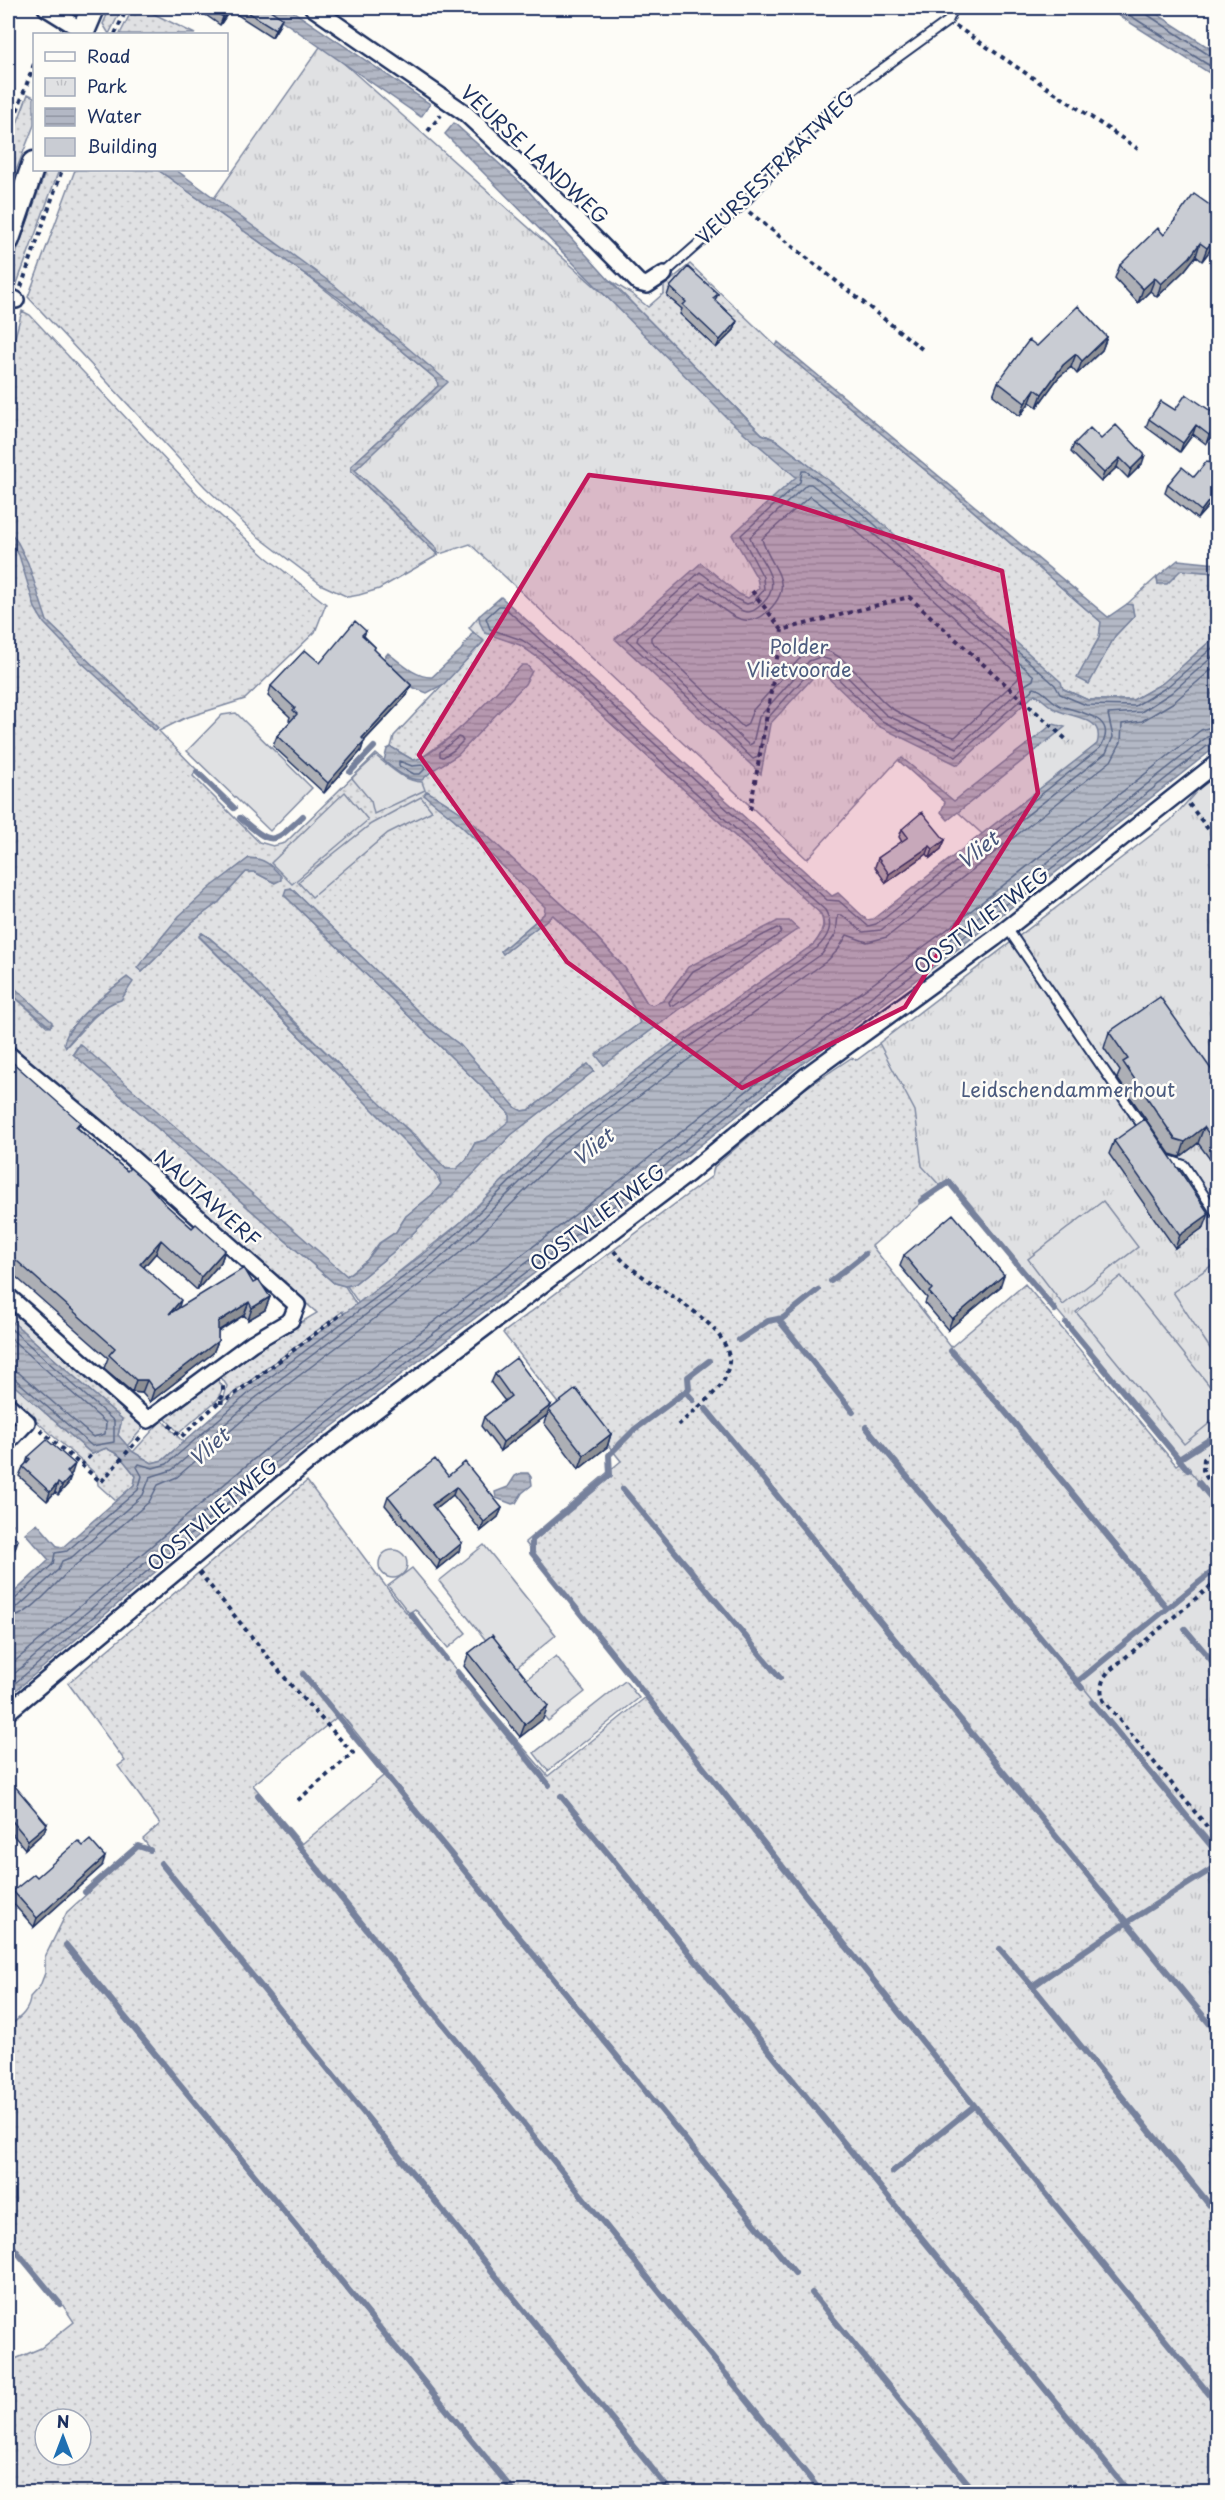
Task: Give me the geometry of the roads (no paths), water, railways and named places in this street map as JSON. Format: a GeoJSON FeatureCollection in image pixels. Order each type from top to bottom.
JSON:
{"type":"FeatureCollection","features":[{"type":"Feature","properties":{"kind":"main road"},"geometry":{"type":"LineString","coordinates":[[82,33],[93,8]]}},
{"type":"Feature","properties":{"kind":"main road"},"geometry":{"type":"LineString","coordinates":[[8,239],[33,166]]}},
{"type":"Feature","properties":{"kind":"street"},"geometry":{"type":"LineString","coordinates":[[46,8],[82,33]]}},
{"type":"Feature","properties":{"kind":"street","name":"VEURSE LANDWEG"},"geometry":{"type":"LineString","coordinates":[[313,8],[465,112],[546,189],[639,283],[647,285],[664,274]]}},
{"type":"Feature","properties":{"kind":"street","name":"OOSTVLIETWEG"},"geometry":{"type":"LineString","coordinates":[[8,1712],[310,1460],[688,1174],[807,1075],[1007,928],[1218,762]]}},
{"type":"Feature","properties":{"kind":"street","name":"NAUTAWERF"},"geometry":{"type":"LineString","coordinates":[[8,1054],[109,1138],[297,1305],[291,1320],[252,1343],[148,1420],[8,1296]]}},
{"type":"Feature","properties":{"kind":"street"},"geometry":{"type":"LineString","coordinates":[[8,1405],[27,1422],[8,1442]]}},
{"type":"Feature","properties":{"kind":"lane","name":"VEURSESTRAATWEG"},"geometry":{"type":"LineString","coordinates":[[664,274],[741,206],[839,100],[948,21],[954,8]]}},
{"type":"Feature","properties":{"kind":"lane"},"geometry":{"type":"LineString","coordinates":[[1007,928],[1154,1142]]}},
{"type":"Feature","properties":{"kind":"lane"},"geometry":{"type":"LineString","coordinates":[[1160,1150],[1166,1159],[1184,1166],[1218,1216]]}},
{"type":"Feature","properties":{"kind":"water"},"geometry":{"type":"Polygon","coordinates":[[[264,8],[288,8],[430,104],[421,117],[264,8]]]}},
{"type":"Feature","properties":{"kind":"water"},"geometry":{"type":"Polygon","coordinates":[[[1107,8],[1148,8],[1217,53],[1217,78],[1107,8]]]}},
{"type":"Feature","properties":{"kind":"water","name":"Vliet"},"geometry":{"type":"Polygon","coordinates":[[[454,123],[524,186],[609,280],[762,434],[776,440],[868,511],[1061,682],[1063,689],[1088,700],[1133,700],[1163,683],[1217,635],[1217,746],[958,949],[802,1064],[644,1190],[279,1467],[8,1697],[8,1598],[49,1560],[25,1533],[37,1523],[57,1546],[63,1547],[134,1485],[136,1476],[119,1455],[106,1448],[92,1454],[8,1380],[8,1318],[122,1419],[118,1435],[133,1452],[152,1463],[163,1460],[245,1388],[430,1249],[461,1222],[547,1137],[684,1035],[814,944],[821,934],[824,923],[821,914],[540,659],[520,645],[485,633],[479,616],[501,597],[832,896],[838,893],[867,920],[873,919],[1097,744],[1097,729],[1093,724],[1056,710],[1035,694],[958,765],[878,726],[820,670],[770,724],[761,774],[615,639],[701,563],[739,594],[748,598],[759,588],[757,578],[732,535],[796,477],[730,421],[445,134],[454,123]]]}},
{"type":"Feature","properties":{"kind":"water"},"geometry":{"type":"Polygon","coordinates":[[[159,171],[177,171],[334,285],[448,382],[355,470],[437,548],[438,555],[351,471],[351,466],[438,386],[437,380],[343,301],[159,171]]]}},
{"type":"Feature","properties":{"kind":"water"},"geometry":{"type":"Polygon","coordinates":[[[778,342],[1108,617],[1127,604],[1132,605],[1134,616],[1115,636],[1089,684],[1077,678],[1099,638],[1101,622],[948,489],[776,346],[778,342]]]}},
{"type":"Feature","properties":{"kind":"water"},"geometry":{"type":"Polygon","coordinates":[[[8,529],[28,563],[47,621],[158,728],[155,730],[81,662],[44,623],[35,608],[19,555],[8,539],[8,529]]]}},
{"type":"Feature","properties":{"kind":"water"},"geometry":{"type":"Polygon","coordinates":[[[1178,560],[1217,564],[1217,573],[1181,570],[1167,584],[1158,584],[1157,577],[1178,560]]]}},
{"type":"Feature","properties":{"kind":"water"},"geometry":{"type":"Polygon","coordinates":[[[473,632],[484,641],[444,684],[427,693],[412,687],[384,658],[388,653],[414,672],[432,677],[461,650],[473,632]]]}},
{"type":"Feature","properties":{"kind":"water"},"geometry":{"type":"Polygon","coordinates":[[[522,665],[527,665],[532,671],[525,684],[458,755],[433,770],[422,780],[406,777],[384,761],[387,749],[391,747],[413,760],[437,747],[469,719],[522,665]]]}},
{"type":"Feature","properties":{"kind":"water"},"geometry":{"type":"Polygon","coordinates":[[[1053,724],[1065,727],[948,820],[941,812],[945,802],[899,761],[902,758],[954,801],[1053,724]]]}},
{"type":"Feature","properties":{"kind":"water"},"geometry":{"type":"Polygon","coordinates":[[[427,791],[462,813],[586,926],[625,968],[647,1003],[652,1005],[663,1001],[688,967],[778,921],[789,921],[798,929],[680,1009],[604,1065],[596,1055],[640,1023],[625,993],[603,964],[553,915],[503,954],[501,951],[544,914],[545,907],[454,819],[424,795],[427,791]]]}},
{"type":"Feature","properties":{"kind":"water"},"geometry":{"type":"Polygon","coordinates":[[[249,858],[267,863],[281,876],[281,880],[275,883],[254,872],[246,872],[219,902],[191,923],[142,972],[137,968],[179,916],[211,887],[249,858]]]}},
{"type":"Feature","properties":{"kind":"water"},"geometry":{"type":"Polygon","coordinates":[[[291,888],[428,1021],[460,1045],[516,1108],[522,1111],[529,1110],[588,1064],[594,1071],[511,1135],[392,1253],[354,1284],[345,1286],[334,1283],[73,1054],[80,1044],[347,1276],[367,1260],[380,1243],[396,1232],[406,1216],[432,1195],[441,1184],[439,1176],[199,936],[202,933],[214,941],[238,963],[294,1022],[446,1169],[456,1169],[466,1160],[475,1143],[486,1140],[509,1121],[509,1113],[284,895],[286,889],[291,888]]]}},
{"type":"Feature","properties":{"kind":"water"},"geometry":{"type":"Polygon","coordinates":[[[127,977],[133,982],[121,1000],[97,1013],[66,1047],[64,1043],[73,1025],[100,998],[127,977]]]}},
{"type":"Feature","properties":{"kind":"water"},"geometry":{"type":"Polygon","coordinates":[[[8,982],[52,1022],[50,1027],[8,991],[8,982]]]}},
{"type":"Feature","properties":{"kind":"water"},"geometry":{"type":"Polygon","coordinates":[[[528,1473],[532,1485],[522,1493],[516,1503],[512,1504],[496,1498],[495,1492],[508,1487],[515,1476],[528,1473]]]}},
{"type":"Feature","properties":{"kind":"waterway"},"geometry":{"type":"LineString","coordinates":[[350,772],[374,747]]}},
{"type":"Feature","properties":{"kind":"waterway"},"geometry":{"type":"LineString","coordinates":[[197,772],[234,808]]}},
{"type":"Feature","properties":{"kind":"waterway"},"geometry":{"type":"LineString","coordinates":[[240,818],[259,834],[272,838],[278,837],[303,816]]}},
{"type":"Feature","properties":{"kind":"waterway"},"geometry":{"type":"LineString","coordinates":[[921,1201],[949,1182],[1055,1310]]}},
{"type":"Feature","properties":{"kind":"waterway"},"geometry":{"type":"LineString","coordinates":[[831,1281],[865,1254]]}},
{"type":"Feature","properties":{"kind":"waterway"},"geometry":{"type":"LineString","coordinates":[[739,1340],[768,1321],[783,1318],[818,1290]]}},
{"type":"Feature","properties":{"kind":"waterway"},"geometry":{"type":"LineString","coordinates":[[778,1319],[853,1412]]}},
{"type":"Feature","properties":{"kind":"waterway"},"geometry":{"type":"LineString","coordinates":[[1066,1323],[1188,1470]]}},
{"type":"Feature","properties":{"kind":"waterway"},"geometry":{"type":"LineString","coordinates":[[951,1351],[1002,1408],[1167,1608]]}},
{"type":"Feature","properties":{"kind":"waterway"},"geometry":{"type":"LineString","coordinates":[[709,1361],[688,1377],[689,1389],[634,1430],[609,1455],[610,1475],[532,1540],[532,1553],[925,2045],[1218,2405]]}},
{"type":"Feature","properties":{"kind":"waterway"},"geometry":{"type":"LineString","coordinates":[[686,1392],[693,1400]]}},
{"type":"Feature","properties":{"kind":"waterway"},"geometry":{"type":"LineString","coordinates":[[706,1409],[1218,2034]]}},
{"type":"Feature","properties":{"kind":"waterway"},"geometry":{"type":"LineString","coordinates":[[866,1427],[1082,1688]]}},
{"type":"Feature","properties":{"kind":"waterway"},"geometry":{"type":"LineString","coordinates":[[1179,1459],[1218,1434]]}},
{"type":"Feature","properties":{"kind":"waterway"},"geometry":{"type":"LineString","coordinates":[[1199,1483],[1218,1506]]}},
{"type":"Feature","properties":{"kind":"waterway"},"geometry":{"type":"LineString","coordinates":[[623,1489],[780,1678]]}},
{"type":"Feature","properties":{"kind":"waterway"},"geometry":{"type":"LineString","coordinates":[[1077,1682],[1218,1567]]}},
{"type":"Feature","properties":{"kind":"waterway"},"geometry":{"type":"LineString","coordinates":[[411,1614],[446,1659]]}},
{"type":"Feature","properties":{"kind":"waterway"},"geometry":{"type":"LineString","coordinates":[[1185,1629],[1218,1668]]}},
{"type":"Feature","properties":{"kind":"waterway"},"geometry":{"type":"LineString","coordinates":[[457,1672],[549,1785]]}},
{"type":"Feature","properties":{"kind":"waterway"},"geometry":{"type":"LineString","coordinates":[[303,1674],[795,2273]]}},
{"type":"Feature","properties":{"kind":"waterway"},"geometry":{"type":"LineString","coordinates":[[1092,1702],[1218,1854]]}},
{"type":"Feature","properties":{"kind":"waterway"},"geometry":{"type":"LineString","coordinates":[[258,1795],[821,2492]]}},
{"type":"Feature","properties":{"kind":"waterway"},"geometry":{"type":"LineString","coordinates":[[561,1796],[1129,2492]]}},
{"type":"Feature","properties":{"kind":"waterway"},"geometry":{"type":"LineString","coordinates":[[85,1892],[138,1846],[150,1850]]}},
{"type":"Feature","properties":{"kind":"waterway"},"geometry":{"type":"LineString","coordinates":[[161,1863],[671,2492]]}},
{"type":"Feature","properties":{"kind":"waterway"},"geometry":{"type":"LineString","coordinates":[[1032,1986],[1218,1865]]}},
{"type":"Feature","properties":{"kind":"waterway"},"geometry":{"type":"LineString","coordinates":[[66,1945],[514,2492]]}},
{"type":"Feature","properties":{"kind":"waterway"},"geometry":{"type":"LineString","coordinates":[[1000,1949],[1218,2215]]}},
{"type":"Feature","properties":{"kind":"waterway"},"geometry":{"type":"LineString","coordinates":[[892,2172],[974,2106]]}},
{"type":"Feature","properties":{"kind":"waterway"},"geometry":{"type":"LineString","coordinates":[[8,2241],[60,2304]]}},
{"type":"Feature","properties":{"kind":"waterway"},"geometry":{"type":"LineString","coordinates":[[812,2293],[975,2492]]}},
{"type":"Feature","properties":{"kind":"park label","name":"Polder Vlietvoorde"},"geometry":{"type":"Point","coordinates":[799,658]}},
{"type":"Feature","properties":{"kind":"park label","name":"Leidschendammerhout"},"geometry":{"type":"Point","coordinates":[1068,1089]}}]}
